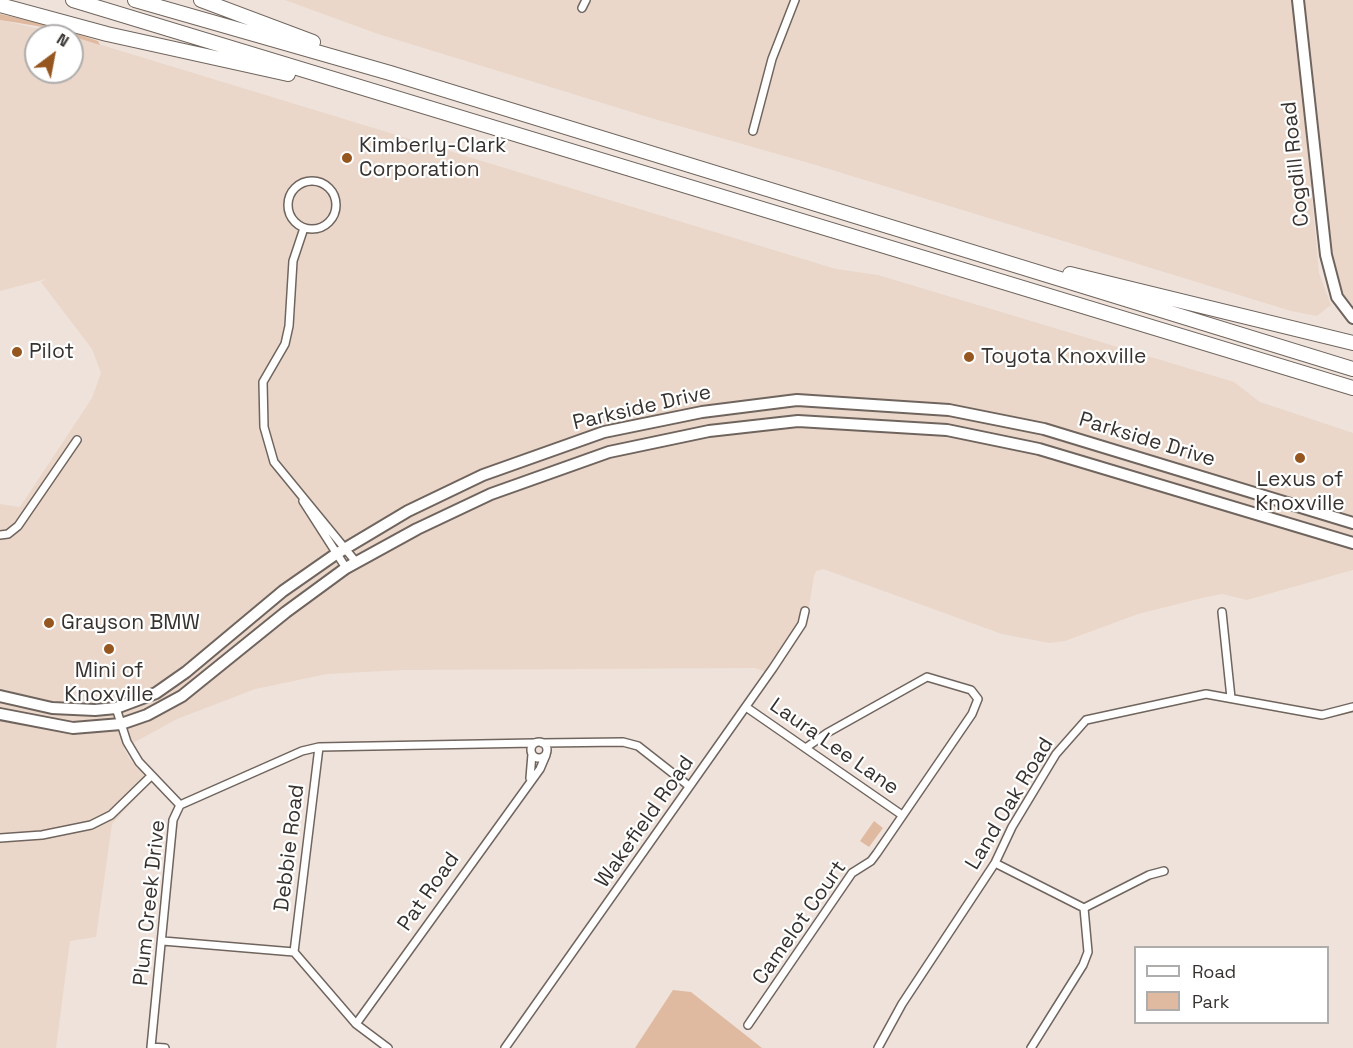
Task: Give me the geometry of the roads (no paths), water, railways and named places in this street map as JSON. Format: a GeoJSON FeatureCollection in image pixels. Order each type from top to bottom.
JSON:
{"type":"FeatureCollection","features":[{"type":"Feature","properties":{"kind":"highway"},"geometry":{"type":"LineString","coordinates":[[73,0],[1353,388]]}},
{"type":"Feature","properties":{"kind":"highway"},"geometry":{"type":"LineString","coordinates":[[135,0],[390,73],[1353,369]]}},
{"type":"Feature","properties":{"kind":"highway"},"geometry":{"type":"LineString","coordinates":[[201,0],[281,32],[331,48],[390,73]]}},
{"type":"Feature","properties":{"kind":"highway"},"geometry":{"type":"LineString","coordinates":[[0,5],[107,34],[404,102]]}},
{"type":"Feature","properties":{"kind":"highway"},"geometry":{"type":"LineString","coordinates":[[927,238],[1353,344]]}},
{"type":"Feature","properties":{"kind":"highway"},"geometry":{"type":"LineString","coordinates":[[1312,376],[1353,398]]}},
{"type":"Feature","properties":{"kind":"street"},"geometry":{"type":"LineString","coordinates":[[582,8],[586,0]]}},
{"type":"Feature","properties":{"kind":"street"},"geometry":{"type":"LineString","coordinates":[[753,131],[772,59],[795,0]]}},
{"type":"Feature","properties":{"kind":"street","name":"Cogdill Road"},"geometry":{"type":"LineString","coordinates":[[1298,0],[1326,255],[1336,297],[1353,318]]}},
{"type":"Feature","properties":{"kind":"street"},"geometry":{"type":"LineString","coordinates":[[303,182],[318,182],[331,190],[335,200],[335,212],[326,225],[319,228],[304,228],[291,218],[287,201],[295,187],[303,182]]}},
{"type":"Feature","properties":{"kind":"street"},"geometry":{"type":"LineString","coordinates":[[304,228],[293,261],[289,326],[285,344],[262,382],[264,427],[274,462],[341,551],[356,562]]}},
{"type":"Feature","properties":{"kind":"street","name":"Parkside Drive"},"geometry":{"type":"LineString","coordinates":[[0,696],[71,710],[116,708],[161,689],[274,598],[341,551],[408,511],[483,475],[604,432],[702,412],[797,400],[949,410],[1044,429],[1353,523]]}},
{"type":"Feature","properties":{"kind":"street","name":"Parkside Drive"},"geometry":{"type":"LineString","coordinates":[[0,714],[73,728],[121,724],[155,711],[182,696],[346,568],[490,494],[609,452],[705,432],[798,421],[946,430],[1039,448],[1353,543]]}},
{"type":"Feature","properties":{"kind":"street"},"geometry":{"type":"LineString","coordinates":[[0,535],[8,534],[18,526],[77,441]]}},
{"type":"Feature","properties":{"kind":"street"},"geometry":{"type":"LineString","coordinates":[[341,551],[346,568]]}},
{"type":"Feature","properties":{"kind":"street","name":"Wakefield Road"},"geometry":{"type":"LineString","coordinates":[[505,1048],[747,707],[802,624],[805,611]]}},
{"type":"Feature","properties":{"kind":"street"},"geometry":{"type":"LineString","coordinates":[[1222,612],[1231,698]]}},
{"type":"Feature","properties":{"kind":"street","name":"Camelot Court"},"geometry":{"type":"LineString","coordinates":[[748,1025],[852,873],[871,861],[979,704],[975,692],[927,677],[826,733],[807,747]]}},
{"type":"Feature","properties":{"kind":"street","name":"Land Oak Road"},"geometry":{"type":"LineString","coordinates":[[878,1048],[902,1004],[995,863],[1012,827],[1056,754],[1086,720],[1206,694],[1322,715],[1353,707]]}},
{"type":"Feature","properties":{"kind":"street"},"geometry":{"type":"LineString","coordinates":[[42,705],[44,724]]}},
{"type":"Feature","properties":{"kind":"street","name":"Laura Lee Lane"},"geometry":{"type":"LineString","coordinates":[[747,707],[902,815]]}},
{"type":"Feature","properties":{"kind":"street"},"geometry":{"type":"LineString","coordinates":[[116,708],[127,742],[151,776],[180,805]]}},
{"type":"Feature","properties":{"kind":"street","name":"Plum Creek Drive"},"geometry":{"type":"LineString","coordinates":[[165,1048],[151,1047],[173,820],[180,805],[302,751],[319,747],[623,742],[638,746],[689,786]]}},
{"type":"Feature","properties":{"kind":"street"},"geometry":{"type":"LineString","coordinates":[[530,780],[531,753],[538,743],[546,753]]}},
{"type":"Feature","properties":{"kind":"street","name":"Plum Creek Drive"},"geometry":{"type":"LineString","coordinates":[[511,745],[539,758],[562,744]]}},
{"type":"Feature","properties":{"kind":"street","name":"Debbie Road"},"geometry":{"type":"LineString","coordinates":[[294,952],[319,747]]}},
{"type":"Feature","properties":{"kind":"street","name":"Pat Road"},"geometry":{"type":"LineString","coordinates":[[356,1024],[540,769],[546,753]]}},
{"type":"Feature","properties":{"kind":"street"},"geometry":{"type":"LineString","coordinates":[[0,838],[42,835],[91,825],[111,815],[151,776]]}},
{"type":"Feature","properties":{"kind":"street"},"geometry":{"type":"LineString","coordinates":[[995,863],[1084,908]]}},
{"type":"Feature","properties":{"kind":"street"},"geometry":{"type":"LineString","coordinates":[[1084,908],[1149,875],[1164,871]]}},
{"type":"Feature","properties":{"kind":"street"},"geometry":{"type":"LineString","coordinates":[[1031,1048],[1083,965],[1088,952],[1084,908]]}},
{"type":"Feature","properties":{"kind":"street"},"geometry":{"type":"LineString","coordinates":[[163,941],[294,952],[356,1024],[388,1048]]}},
{"type":"Feature","properties":{"kind":"place","name":"Kimberly-Clark Corporation"},"geometry":{"type":"Point","coordinates":[347,158]}},
{"type":"Feature","properties":{"kind":"place","name":"Pilot"},"geometry":{"type":"Point","coordinates":[17,352]}},
{"type":"Feature","properties":{"kind":"place","name":"Toyota Knoxville"},"geometry":{"type":"Point","coordinates":[969,357]}},
{"type":"Feature","properties":{"kind":"place","name":"Lexus of Knoxville"},"geometry":{"type":"Point","coordinates":[1300,458]}},
{"type":"Feature","properties":{"kind":"place","name":"Grayson BMW"},"geometry":{"type":"Point","coordinates":[49,623]}},
{"type":"Feature","properties":{"kind":"place","name":"Mini of Knoxville"},"geometry":{"type":"Point","coordinates":[109,649]}}]}
